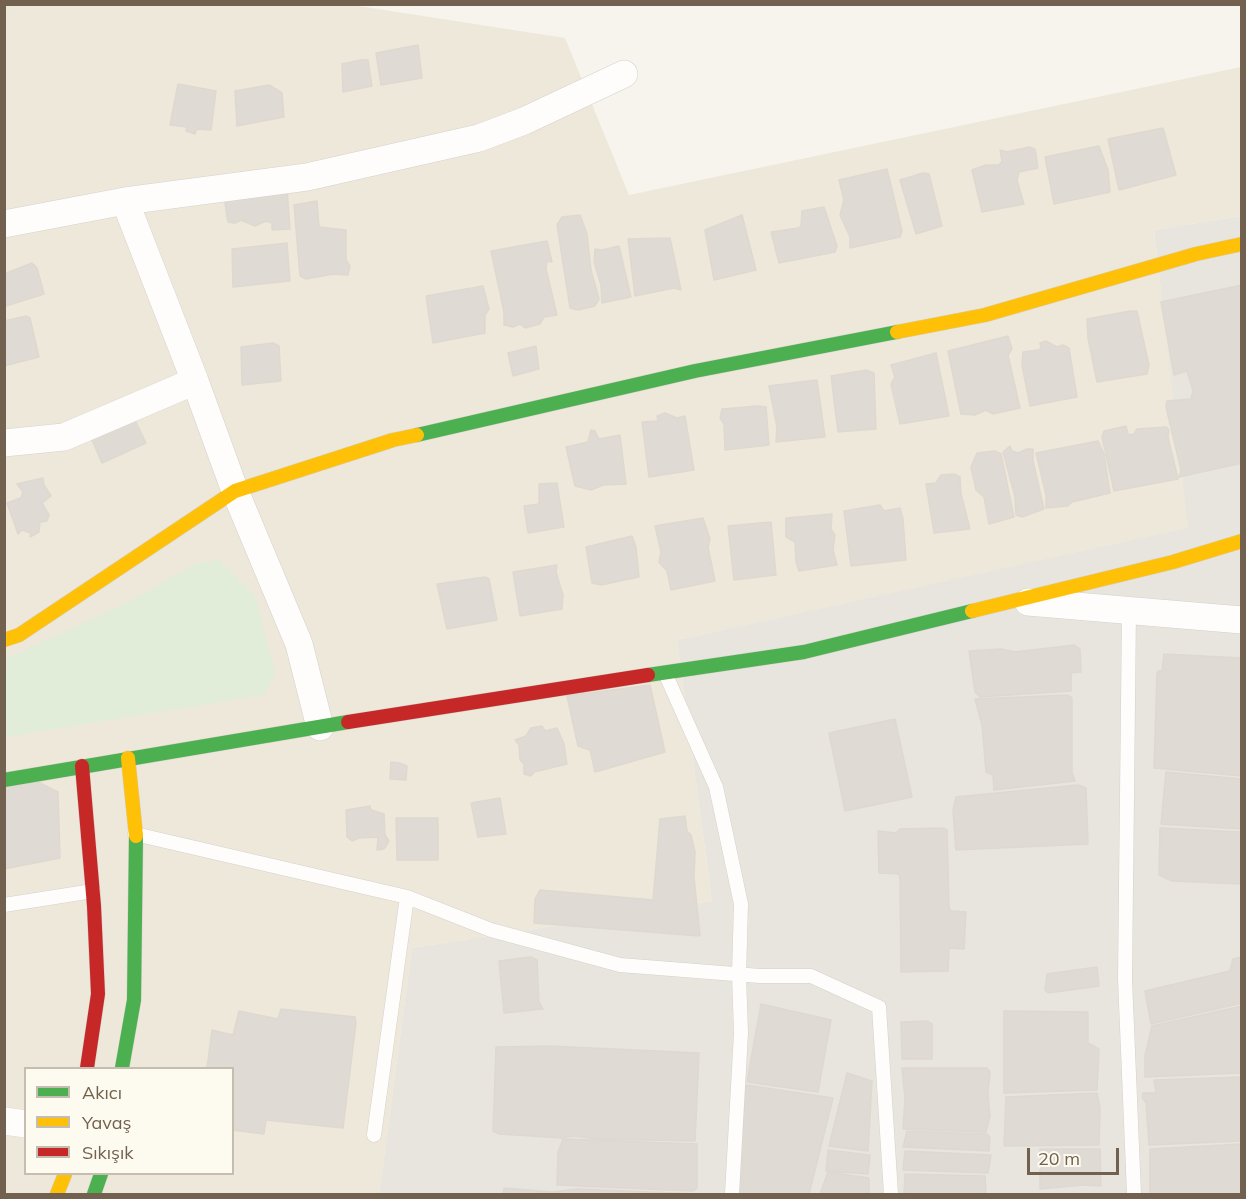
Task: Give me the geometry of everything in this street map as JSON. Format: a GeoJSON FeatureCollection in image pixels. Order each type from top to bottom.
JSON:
{"type":"FeatureCollection","features":[{"type":"Feature","properties":{"kind":"street"},"geometry":{"type":"LineString","coordinates":[[4,224],[125,201],[307,177],[478,138],[524,121],[624,74]]}},
{"type":"Feature","properties":{"kind":"street"},"geometry":{"type":"LineString","coordinates":[[125,201],[235,491],[299,644],[320,727]]}},
{"type":"Feature","properties":{"kind":"street"},"geometry":{"type":"LineString","coordinates":[[4,640],[18,635],[235,491],[393,440],[695,371],[986,315],[1196,254],[1242,244]]}},
{"type":"Feature","properties":{"kind":"street"},"geometry":{"type":"LineString","coordinates":[[4,443],[64,437],[195,381]]}},
{"type":"Feature","properties":{"kind":"street"},"geometry":{"type":"LineString","coordinates":[[4,780],[320,727],[804,652],[1173,562],[1242,541]]}},
{"type":"Feature","properties":{"kind":"street"},"geometry":{"type":"LineString","coordinates":[[1015,601],[1242,620]]}},
{"type":"Feature","properties":{"kind":"street"},"geometry":{"type":"LineString","coordinates":[[122,1067],[134,1000],[128,758]]}},
{"type":"Feature","properties":{"kind":"street"},"geometry":{"type":"LineString","coordinates":[[82,766],[91,814],[98,994],[87,1067]]}},
{"type":"Feature","properties":{"kind":"street"},"geometry":{"type":"LineString","coordinates":[[4,1121],[24,1124]]}},
{"type":"Feature","properties":{"kind":"street"},"geometry":{"type":"LineString","coordinates":[[57,1194],[64,1175]]}},
{"type":"Feature","properties":{"kind":"street"},"geometry":{"type":"LineString","coordinates":[[94,1194],[100,1175]]}},
{"type":"Feature","properties":{"kind":"lane"},"geometry":{"type":"LineString","coordinates":[[1129,611],[1125,979],[1134,1194]]}},
{"type":"Feature","properties":{"kind":"lane"},"geometry":{"type":"LineString","coordinates":[[665,673],[716,787],[741,904],[739,975],[741,1033],[732,1194]]}},
{"type":"Feature","properties":{"kind":"lane"},"geometry":{"type":"LineString","coordinates":[[130,832],[407,897],[491,930],[620,965],[739,975],[811,976],[879,1007],[891,1194]]}},
{"type":"Feature","properties":{"kind":"lane"},"geometry":{"type":"LineString","coordinates":[[4,905],[93,891]]}},
{"type":"Feature","properties":{"kind":"lane"},"geometry":{"type":"LineString","coordinates":[[374,1135],[407,897]]}},
{"type":"Feature","properties":{"kind":"shaded area"},"geometry":{"type":"Polygon","coordinates":[[[5,5],[352,5],[565,38],[629,195],[1241,67],[1241,216],[1154,230],[1189,529],[677,640],[712,901],[412,948],[379,1194],[5,1194],[5,5]]]}},
{"type":"Feature","properties":{"kind":"shaded area"},"geometry":{"type":"Polygon","coordinates":[[[1241,216],[1241,1194],[379,1194],[412,948],[712,901],[677,640],[1188,528],[1154,230],[1241,216]]]}},
{"type":"Feature","properties":{"kind":"green space"},"geometry":{"type":"Polygon","coordinates":[[[219,560],[256,597],[275,675],[264,695],[5,737],[5,659],[130,601],[197,563],[219,560]]]}},
{"type":"Feature","properties":{"kind":"building"},"geometry":{"type":"Polygon","coordinates":[[[418,45],[422,78],[381,85],[376,53],[418,45]]]}},
{"type":"Feature","properties":{"kind":"building"},"geometry":{"type":"Polygon","coordinates":[[[368,60],[372,86],[343,92],[342,64],[368,60]]]}},
{"type":"Feature","properties":{"kind":"building"},"geometry":{"type":"Polygon","coordinates":[[[178,84],[216,91],[211,130],[197,129],[195,134],[186,131],[187,127],[170,125],[178,84]]]}},
{"type":"Feature","properties":{"kind":"building"},"geometry":{"type":"Polygon","coordinates":[[[269,85],[282,93],[284,117],[237,126],[235,91],[269,85]]]}},
{"type":"Feature","properties":{"kind":"building"},"geometry":{"type":"Polygon","coordinates":[[[1163,128],[1176,175],[1119,190],[1108,139],[1163,128]]]}},
{"type":"Feature","properties":{"kind":"building"},"geometry":{"type":"Polygon","coordinates":[[[1099,146],[1108,170],[1110,192],[1054,204],[1045,157],[1099,146]]]}},
{"type":"Feature","properties":{"kind":"building"},"geometry":{"type":"Polygon","coordinates":[[[1029,147],[1035,149],[1038,168],[1019,172],[1017,180],[1024,204],[982,212],[972,170],[986,165],[999,165],[1002,161],[1000,150],[1007,152],[1029,147]]]}},
{"type":"Feature","properties":{"kind":"building"},"geometry":{"type":"Polygon","coordinates":[[[887,169],[902,231],[900,237],[850,248],[850,237],[840,215],[844,200],[839,180],[887,169]]]}},
{"type":"Feature","properties":{"kind":"building"},"geometry":{"type":"Polygon","coordinates":[[[923,173],[929,174],[942,226],[916,234],[900,180],[923,173]]]}},
{"type":"Feature","properties":{"kind":"building"},"geometry":{"type":"Polygon","coordinates":[[[287,189],[290,229],[272,230],[272,223],[266,221],[255,226],[241,220],[235,223],[228,222],[224,197],[287,189]]]}},
{"type":"Feature","properties":{"kind":"building"},"geometry":{"type":"Polygon","coordinates":[[[317,201],[319,227],[346,230],[346,260],[350,266],[348,275],[333,274],[306,279],[300,276],[294,205],[317,201]]]}},
{"type":"Feature","properties":{"kind":"building"},"geometry":{"type":"Polygon","coordinates":[[[824,207],[837,246],[835,252],[779,263],[771,232],[798,228],[801,226],[802,211],[824,207]]]}},
{"type":"Feature","properties":{"kind":"building"},"geometry":{"type":"Polygon","coordinates":[[[580,215],[587,234],[591,270],[599,299],[595,306],[578,310],[570,308],[557,225],[562,217],[580,215]]]}},
{"type":"Feature","properties":{"kind":"building"},"geometry":{"type":"Polygon","coordinates":[[[742,215],[756,270],[714,280],[705,230],[742,215]]]}},
{"type":"Feature","properties":{"kind":"building"},"geometry":{"type":"Polygon","coordinates":[[[670,238],[681,290],[674,288],[635,296],[628,239],[670,238]]]}},
{"type":"Feature","properties":{"kind":"building"},"geometry":{"type":"Polygon","coordinates":[[[547,241],[552,262],[547,261],[546,269],[557,315],[544,317],[540,324],[525,328],[520,324],[513,327],[504,325],[504,312],[491,251],[547,241]]]}},
{"type":"Feature","properties":{"kind":"building"},"geometry":{"type":"Polygon","coordinates":[[[287,243],[290,281],[233,287],[232,249],[287,243]]]}},
{"type":"Feature","properties":{"kind":"building"},"geometry":{"type":"Polygon","coordinates":[[[619,246],[631,297],[602,303],[601,285],[594,262],[595,249],[602,250],[619,246]]]}},
{"type":"Feature","properties":{"kind":"building"},"geometry":{"type":"Polygon","coordinates":[[[32,263],[37,268],[44,294],[6,306],[4,274],[32,263]]]}},
{"type":"Feature","properties":{"kind":"building"},"geometry":{"type":"Polygon","coordinates":[[[1242,285],[1242,463],[1179,477],[1181,470],[1166,407],[1167,401],[1191,399],[1193,391],[1187,371],[1174,375],[1161,302],[1242,285]]]}},
{"type":"Feature","properties":{"kind":"building"},"geometry":{"type":"Polygon","coordinates":[[[483,286],[489,309],[485,315],[485,333],[433,343],[426,296],[483,286]]]}},
{"type":"Feature","properties":{"kind":"building"},"geometry":{"type":"Polygon","coordinates":[[[1137,311],[1149,365],[1147,374],[1097,382],[1088,338],[1087,319],[1137,311]]]}},
{"type":"Feature","properties":{"kind":"building"},"geometry":{"type":"Polygon","coordinates":[[[27,316],[30,318],[39,357],[4,366],[4,321],[27,316]]]}},
{"type":"Feature","properties":{"kind":"building"},"geometry":{"type":"Polygon","coordinates":[[[1008,336],[1012,349],[1008,355],[1020,408],[993,414],[986,410],[975,415],[961,414],[948,351],[1008,336]]]}},
{"type":"Feature","properties":{"kind":"building"},"geometry":{"type":"Polygon","coordinates":[[[1046,341],[1057,347],[1063,345],[1069,348],[1077,397],[1030,406],[1022,365],[1023,352],[1038,350],[1041,348],[1040,343],[1046,341]]]}},
{"type":"Feature","properties":{"kind":"building"},"geometry":{"type":"Polygon","coordinates":[[[273,343],[279,346],[281,381],[242,385],[241,347],[273,343]]]}},
{"type":"Feature","properties":{"kind":"building"},"geometry":{"type":"Polygon","coordinates":[[[536,346],[539,369],[513,376],[508,353],[536,346]]]}},
{"type":"Feature","properties":{"kind":"building"},"geometry":{"type":"Polygon","coordinates":[[[936,353],[949,416],[900,424],[891,384],[895,377],[891,365],[936,353]]]}},
{"type":"Feature","properties":{"kind":"building"},"geometry":{"type":"Polygon","coordinates":[[[866,370],[874,373],[876,429],[838,432],[831,376],[866,370]]]}},
{"type":"Feature","properties":{"kind":"building"},"geometry":{"type":"Polygon","coordinates":[[[817,380],[825,437],[776,442],[777,427],[769,386],[817,380]]]}},
{"type":"Feature","properties":{"kind":"building"},"geometry":{"type":"Polygon","coordinates":[[[766,407],[769,445],[725,450],[724,424],[720,418],[722,409],[766,407]]]}},
{"type":"Feature","properties":{"kind":"building"},"geometry":{"type":"Polygon","coordinates":[[[130,410],[146,443],[102,463],[87,428],[130,410]]]}},
{"type":"Feature","properties":{"kind":"building"},"geometry":{"type":"Polygon","coordinates":[[[665,413],[677,418],[685,416],[694,470],[649,477],[642,422],[658,421],[657,416],[665,413]]]}},
{"type":"Feature","properties":{"kind":"building"},"geometry":{"type":"Polygon","coordinates":[[[1126,426],[1128,434],[1133,435],[1137,429],[1166,427],[1169,430],[1168,437],[1178,479],[1114,491],[1102,437],[1104,431],[1126,426]]]}},
{"type":"Feature","properties":{"kind":"building"},"geometry":{"type":"Polygon","coordinates":[[[591,430],[595,431],[599,439],[620,435],[626,484],[603,485],[591,490],[575,486],[566,447],[588,442],[591,430]]]}},
{"type":"Feature","properties":{"kind":"building"},"geometry":{"type":"Polygon","coordinates":[[[1098,441],[1104,454],[1110,493],[1072,502],[1068,506],[1046,508],[1046,495],[1036,453],[1098,441]]]}},
{"type":"Feature","properties":{"kind":"building"},"geometry":{"type":"Polygon","coordinates":[[[1010,446],[1012,451],[1018,453],[1033,449],[1033,461],[1044,509],[1022,517],[1016,515],[1015,497],[1003,452],[1010,446]]]}},
{"type":"Feature","properties":{"kind":"building"},"geometry":{"type":"Polygon","coordinates":[[[995,451],[1001,454],[1014,517],[989,524],[984,497],[976,490],[971,467],[977,453],[995,451]]]}},
{"type":"Feature","properties":{"kind":"building"},"geometry":{"type":"Polygon","coordinates":[[[954,474],[960,477],[961,494],[970,529],[934,533],[926,484],[936,483],[941,475],[954,474]]]}},
{"type":"Feature","properties":{"kind":"building"},"geometry":{"type":"Polygon","coordinates":[[[43,478],[44,485],[51,496],[42,503],[49,515],[47,521],[40,522],[39,532],[30,537],[31,533],[22,530],[18,534],[7,503],[21,498],[23,492],[17,484],[43,478]]]}},
{"type":"Feature","properties":{"kind":"building"},"geometry":{"type":"Polygon","coordinates":[[[557,483],[564,527],[528,533],[524,506],[539,504],[539,484],[557,483]]]}},
{"type":"Feature","properties":{"kind":"building"},"geometry":{"type":"Polygon","coordinates":[[[880,505],[884,511],[900,508],[906,560],[851,566],[844,511],[880,505]]]}},
{"type":"Feature","properties":{"kind":"building"},"geometry":{"type":"Polygon","coordinates":[[[832,514],[831,529],[835,535],[833,550],[837,565],[799,571],[795,542],[786,537],[786,518],[832,514]]]}},
{"type":"Feature","properties":{"kind":"building"},"geometry":{"type":"Polygon","coordinates":[[[703,518],[710,539],[708,547],[715,581],[671,590],[667,571],[659,562],[661,552],[655,526],[703,518]]]}},
{"type":"Feature","properties":{"kind":"building"},"geometry":{"type":"Polygon","coordinates":[[[771,522],[776,575],[734,580],[728,526],[771,522]]]}},
{"type":"Feature","properties":{"kind":"building"},"geometry":{"type":"Polygon","coordinates":[[[632,536],[636,547],[639,577],[601,585],[592,583],[586,547],[632,536]]]}},
{"type":"Feature","properties":{"kind":"building"},"geometry":{"type":"Polygon","coordinates":[[[557,565],[556,572],[563,595],[562,609],[520,616],[513,572],[557,565]]]}},
{"type":"Feature","properties":{"kind":"building"},"geometry":{"type":"Polygon","coordinates":[[[485,577],[489,579],[497,620],[447,629],[437,584],[485,577]]]}},
{"type":"Feature","properties":{"kind":"building"},"geometry":{"type":"Polygon","coordinates":[[[1074,645],[1080,649],[1081,672],[1071,673],[1071,691],[980,697],[975,692],[969,651],[1001,649],[1015,652],[1074,645]]]}},
{"type":"Feature","properties":{"kind":"building"},"geometry":{"type":"Polygon","coordinates":[[[1164,654],[1242,658],[1242,776],[1154,768],[1157,674],[1158,671],[1162,671],[1164,654]]]}},
{"type":"Feature","properties":{"kind":"building"},"geometry":{"type":"Polygon","coordinates":[[[650,685],[665,752],[595,772],[590,750],[578,746],[567,696],[650,685]]]}},
{"type":"Feature","properties":{"kind":"building"},"geometry":{"type":"Polygon","coordinates":[[[1067,695],[1072,698],[1072,772],[1075,781],[994,790],[993,775],[986,772],[982,725],[975,699],[1067,695]]]}},
{"type":"Feature","properties":{"kind":"building"},"geometry":{"type":"Polygon","coordinates":[[[895,719],[912,797],[845,811],[829,733],[895,719]]]}},
{"type":"Feature","properties":{"kind":"building"},"geometry":{"type":"Polygon","coordinates":[[[542,726],[545,731],[557,728],[564,744],[567,764],[534,772],[531,776],[524,774],[519,745],[515,740],[526,736],[531,728],[542,726]]]}},
{"type":"Feature","properties":{"kind":"building"},"geometry":{"type":"Polygon","coordinates":[[[391,762],[407,766],[406,780],[390,779],[391,762]]]}},
{"type":"Feature","properties":{"kind":"building"},"geometry":{"type":"Polygon","coordinates":[[[1166,772],[1242,779],[1242,829],[1161,824],[1166,772]]]}},
{"type":"Feature","properties":{"kind":"building"},"geometry":{"type":"Polygon","coordinates":[[[32,779],[58,792],[60,858],[4,869],[4,783],[32,779]]]}},
{"type":"Feature","properties":{"kind":"building"},"geometry":{"type":"Polygon","coordinates":[[[1078,785],[1086,788],[1088,844],[956,850],[953,810],[956,797],[1078,785]]]}},
{"type":"Feature","properties":{"kind":"building"},"geometry":{"type":"Polygon","coordinates":[[[500,798],[506,834],[478,837],[471,803],[500,798]]]}},
{"type":"Feature","properties":{"kind":"building"},"geometry":{"type":"Polygon","coordinates":[[[370,806],[371,810],[384,814],[385,835],[389,841],[384,849],[377,850],[378,837],[359,838],[352,841],[347,837],[346,810],[370,806]]]}},
{"type":"Feature","properties":{"kind":"building"},"geometry":{"type":"Polygon","coordinates":[[[685,816],[687,831],[691,835],[695,852],[694,877],[700,936],[534,923],[535,899],[540,890],[653,900],[660,819],[685,816]]]}},
{"type":"Feature","properties":{"kind":"building"},"geometry":{"type":"Polygon","coordinates":[[[396,818],[438,818],[438,860],[397,860],[396,818]]]}},
{"type":"Feature","properties":{"kind":"building"},"geometry":{"type":"Polygon","coordinates":[[[943,828],[947,830],[949,908],[951,911],[966,912],[964,949],[949,948],[948,971],[901,972],[900,879],[899,874],[879,873],[878,831],[896,833],[900,829],[943,828]]]}},
{"type":"Feature","properties":{"kind":"building"},"geometry":{"type":"Polygon","coordinates":[[[1160,828],[1242,832],[1242,884],[1172,881],[1159,875],[1160,828]]]}},
{"type":"Feature","properties":{"kind":"building"},"geometry":{"type":"Polygon","coordinates":[[[531,957],[537,960],[539,1002],[543,1009],[504,1013],[499,961],[531,957]]]}},
{"type":"Feature","properties":{"kind":"building"},"geometry":{"type":"Polygon","coordinates":[[[1242,957],[1242,1003],[1151,1024],[1145,991],[1230,971],[1233,959],[1242,957]]]}},
{"type":"Feature","properties":{"kind":"building"},"geometry":{"type":"Polygon","coordinates":[[[1097,967],[1099,986],[1048,993],[1045,990],[1047,974],[1097,967]]]}},
{"type":"Feature","properties":{"kind":"building"},"geometry":{"type":"Polygon","coordinates":[[[761,1004],[831,1020],[818,1092],[747,1082],[761,1004]]]}},
{"type":"Feature","properties":{"kind":"building"},"geometry":{"type":"Polygon","coordinates":[[[1242,1006],[1242,1073],[1145,1077],[1145,1056],[1152,1026],[1242,1006]]]}},
{"type":"Feature","properties":{"kind":"building"},"geometry":{"type":"Polygon","coordinates":[[[281,1009],[355,1017],[343,1128],[266,1120],[264,1134],[234,1130],[234,1067],[207,1067],[212,1030],[233,1035],[239,1011],[278,1019],[281,1009]]]}},
{"type":"Feature","properties":{"kind":"building"},"geometry":{"type":"Polygon","coordinates":[[[1004,1011],[1088,1012],[1088,1043],[1099,1049],[1097,1090],[1004,1093],[1004,1011]]]}},
{"type":"Feature","properties":{"kind":"building"},"geometry":{"type":"Polygon","coordinates":[[[927,1021],[932,1024],[932,1059],[902,1059],[901,1022],[927,1021]]]}},
{"type":"Feature","properties":{"kind":"building"},"geometry":{"type":"Polygon","coordinates":[[[550,1046],[699,1053],[695,1141],[598,1139],[573,1136],[562,1138],[499,1134],[493,1131],[496,1047],[550,1046]]]}},
{"type":"Feature","properties":{"kind":"building"},"geometry":{"type":"Polygon","coordinates":[[[902,1068],[987,1068],[990,1072],[988,1094],[990,1116],[986,1132],[903,1129],[905,1099],[902,1068]]]}},
{"type":"Feature","properties":{"kind":"building"},"geometry":{"type":"Polygon","coordinates":[[[847,1073],[872,1081],[868,1151],[829,1146],[847,1073]]]}},
{"type":"Feature","properties":{"kind":"building"},"geometry":{"type":"Polygon","coordinates":[[[1242,1077],[1242,1141],[1149,1145],[1146,1103],[1142,1097],[1143,1093],[1156,1093],[1154,1080],[1242,1077]]]}},
{"type":"Feature","properties":{"kind":"building"},"geometry":{"type":"Polygon","coordinates":[[[746,1085],[833,1098],[809,1194],[738,1194],[735,1163],[746,1085]]]}},
{"type":"Feature","properties":{"kind":"building"},"geometry":{"type":"Polygon","coordinates":[[[1097,1093],[1100,1108],[1099,1145],[1004,1146],[1006,1097],[1097,1093]]]}},
{"type":"Feature","properties":{"kind":"building"},"geometry":{"type":"Polygon","coordinates":[[[907,1131],[987,1134],[990,1137],[989,1151],[903,1147],[907,1131]]]}},
{"type":"Feature","properties":{"kind":"building"},"geometry":{"type":"Polygon","coordinates":[[[563,1139],[697,1144],[697,1188],[693,1191],[557,1185],[558,1152],[563,1139]]]}},
{"type":"Feature","properties":{"kind":"building"},"geometry":{"type":"Polygon","coordinates":[[[1242,1144],[1242,1194],[1150,1194],[1150,1149],[1242,1144]]]}},
{"type":"Feature","properties":{"kind":"building"},"geometry":{"type":"Polygon","coordinates":[[[1040,1149],[1100,1149],[1101,1186],[1083,1185],[1040,1189],[1040,1149]]]}},
{"type":"Feature","properties":{"kind":"building"},"geometry":{"type":"Polygon","coordinates":[[[828,1150],[870,1155],[868,1174],[826,1171],[828,1150]]]}},
{"type":"Feature","properties":{"kind":"building"},"geometry":{"type":"Polygon","coordinates":[[[905,1151],[991,1155],[988,1173],[903,1170],[905,1151]]]}},
{"type":"Feature","properties":{"kind":"building"},"geometry":{"type":"Polygon","coordinates":[[[828,1172],[869,1178],[869,1194],[820,1194],[828,1172]]]}},
{"type":"Feature","properties":{"kind":"building"},"geometry":{"type":"Polygon","coordinates":[[[905,1174],[985,1176],[986,1194],[904,1194],[905,1174]]]}},
{"type":"Feature","properties":{"kind":"building"},"geometry":{"type":"Polygon","coordinates":[[[504,1188],[552,1192],[577,1189],[698,1194],[503,1194],[504,1188]]]}},
{"type":"Feature","properties":{"kind":"traffic: fast"},"geometry":{"type":"LineString","coordinates":[[417,435],[695,371],[897,332]]}},
{"type":"Feature","properties":{"kind":"traffic: fast"},"geometry":{"type":"LineString","coordinates":[[648,675],[804,652],[972,611]]}},
{"type":"Feature","properties":{"kind":"traffic: fast"},"geometry":{"type":"LineString","coordinates":[[4,780],[348,722]]}},
{"type":"Feature","properties":{"kind":"traffic: fast"},"geometry":{"type":"LineString","coordinates":[[122,1067],[134,1000],[136,836]]}},
{"type":"Feature","properties":{"kind":"traffic: fast"},"geometry":{"type":"LineString","coordinates":[[94,1194],[101,1175]]}},
{"type":"Feature","properties":{"kind":"traffic: slow"},"geometry":{"type":"LineString","coordinates":[[897,332],[985,315],[1196,254],[1242,244]]}},
{"type":"Feature","properties":{"kind":"traffic: slow"},"geometry":{"type":"LineString","coordinates":[[4,640],[19,635],[235,491],[393,440],[417,435]]}},
{"type":"Feature","properties":{"kind":"traffic: slow"},"geometry":{"type":"LineString","coordinates":[[972,611],[1173,562],[1242,541]]}},
{"type":"Feature","properties":{"kind":"traffic: slow"},"geometry":{"type":"LineString","coordinates":[[128,758],[136,836]]}},
{"type":"Feature","properties":{"kind":"traffic: slow"},"geometry":{"type":"LineString","coordinates":[[57,1194],[65,1175]]}},
{"type":"Feature","properties":{"kind":"traffic: jam"},"geometry":{"type":"LineString","coordinates":[[348,722],[648,675]]}},
{"type":"Feature","properties":{"kind":"traffic: jam"},"geometry":{"type":"LineString","coordinates":[[82,766],[94,906],[98,994],[87,1067]]}}]}
